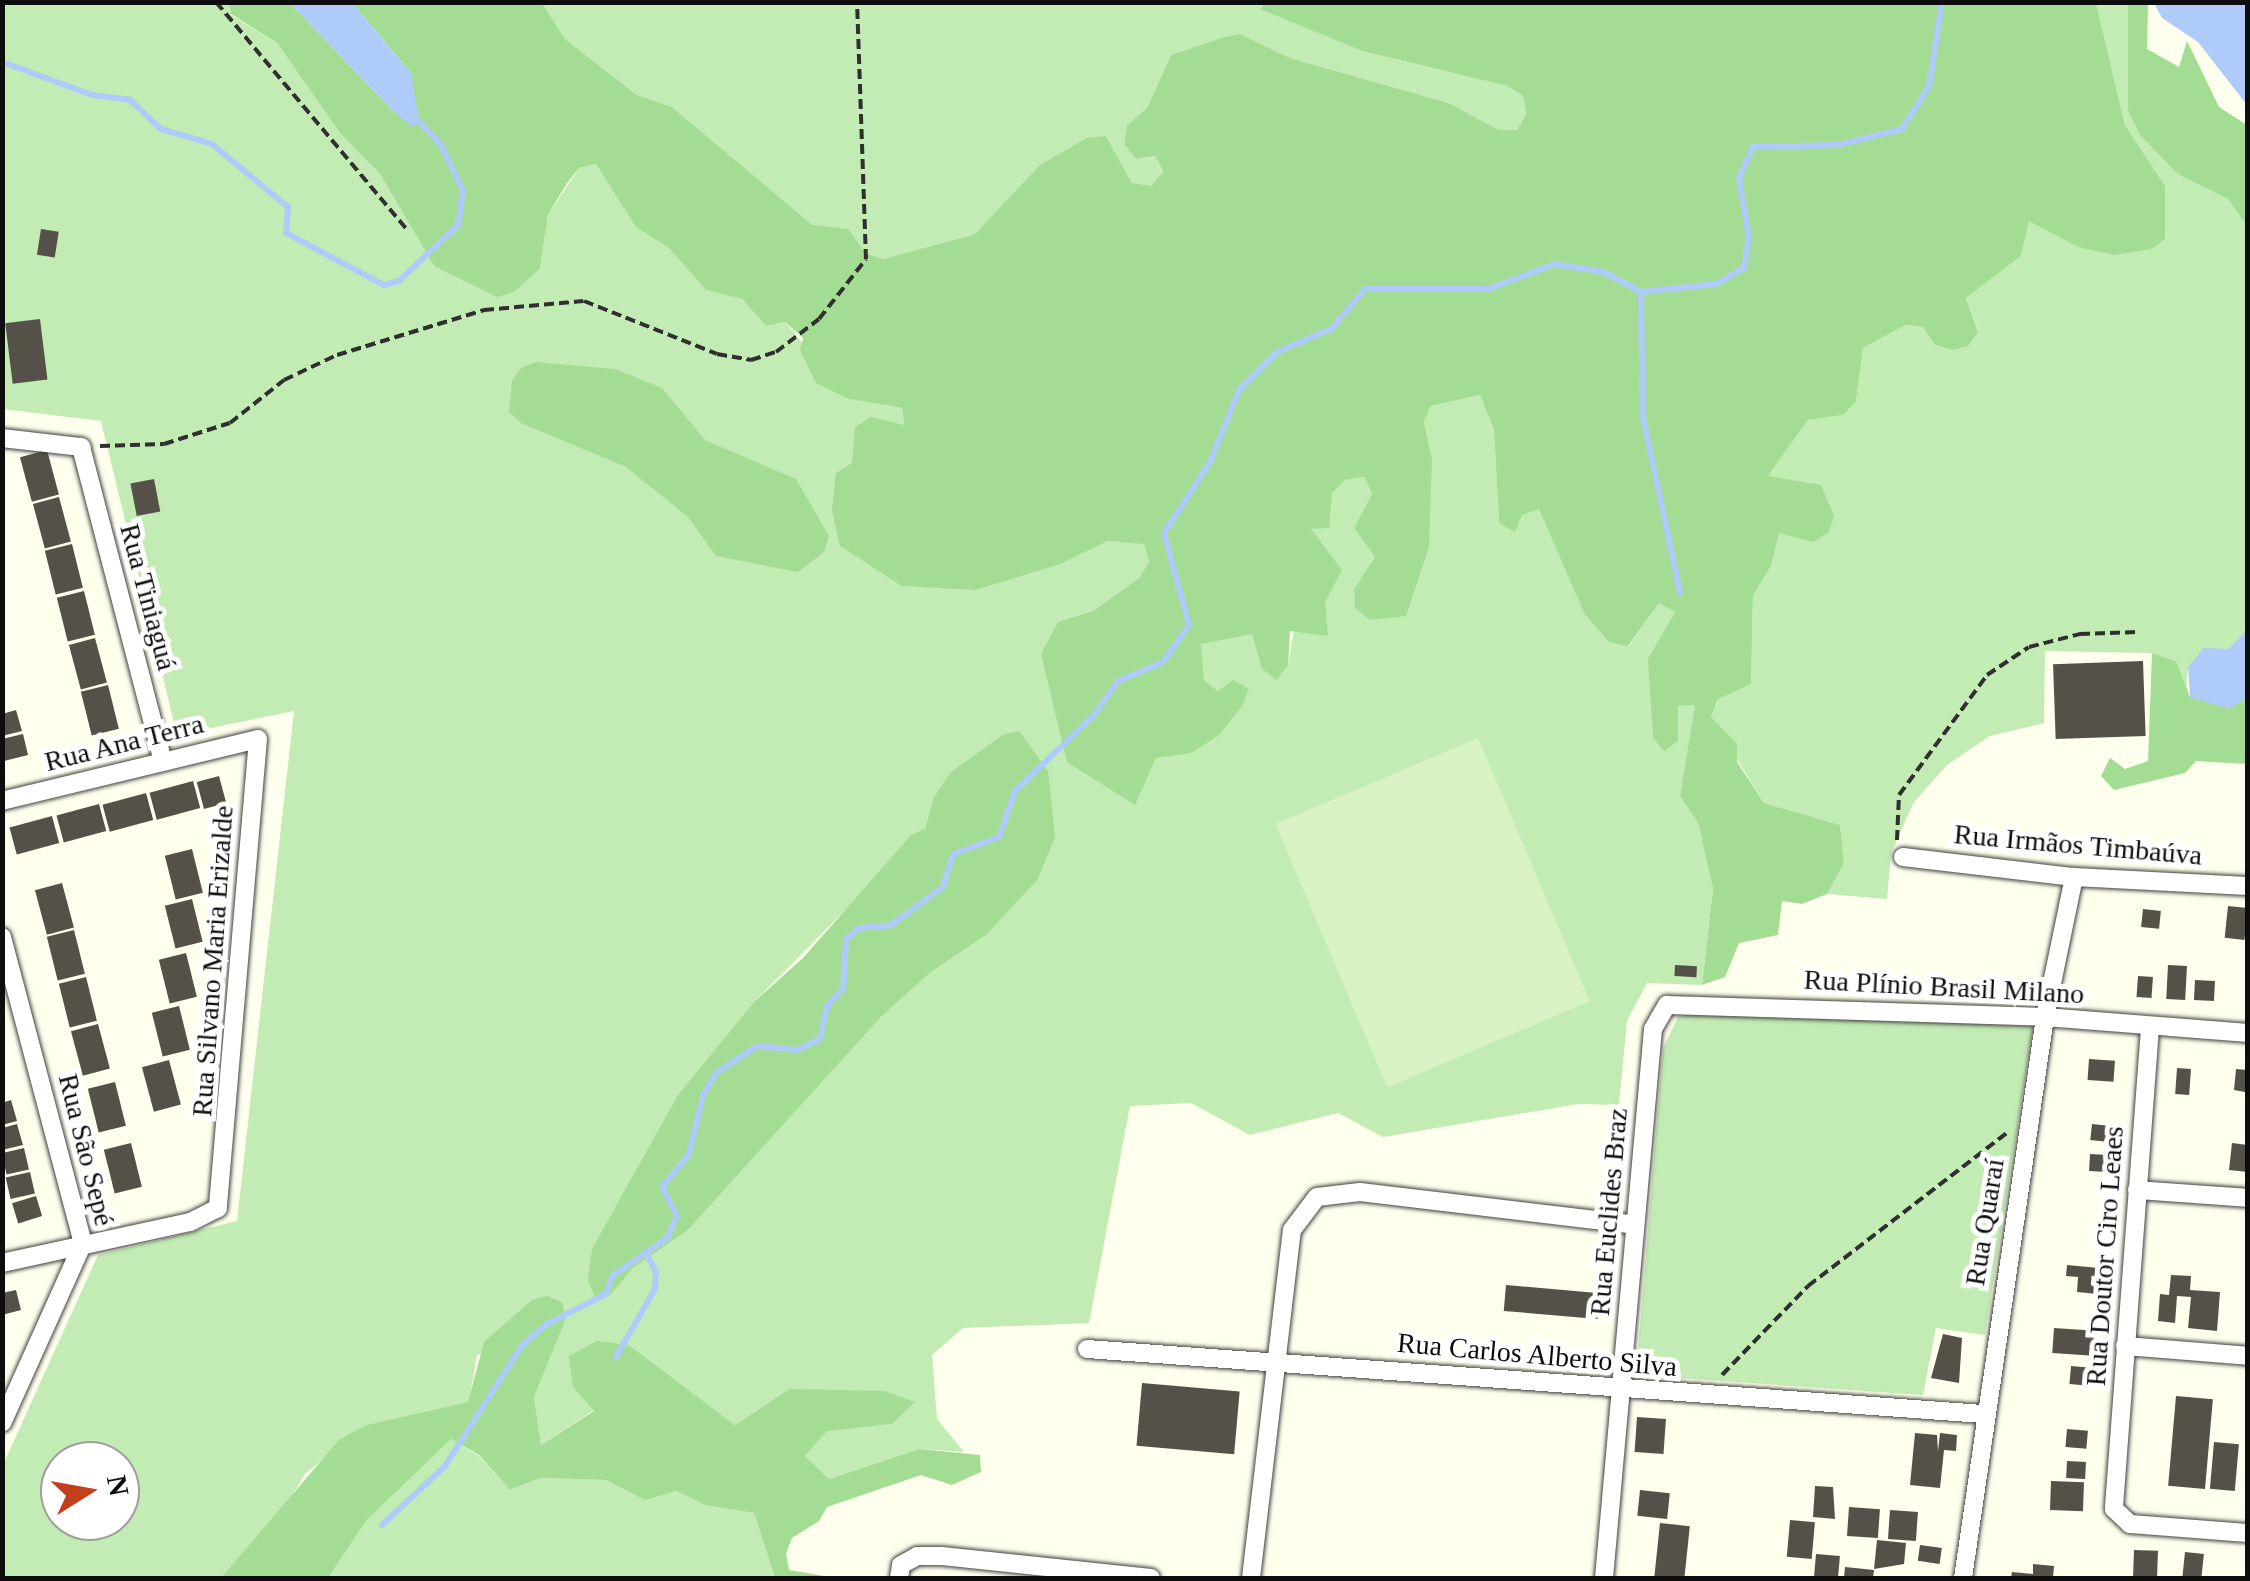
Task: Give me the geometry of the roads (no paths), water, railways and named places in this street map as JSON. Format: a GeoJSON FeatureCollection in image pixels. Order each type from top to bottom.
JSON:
{"type":"FeatureCollection","features":[{"type":"Feature","properties":{"kind":"street","name":"Rua Tiniaguá"},"geometry":{"type":"LineString","coordinates":[[2,438],[81,447],[162,762]]}},
{"type":"Feature","properties":{"kind":"street","name":"Rua Ana Terra"},"geometry":{"type":"LineString","coordinates":[[2,802],[258,739]]}},
{"type":"Feature","properties":{"kind":"street","name":"Rua Silvano Maria Erizalde"},"geometry":{"type":"LineString","coordinates":[[83,1244],[208,1216],[224,1188],[258,739]]}},
{"type":"Feature","properties":{"kind":"street","name":"Rua Irmãos Timbaúva"},"geometry":{"type":"LineString","coordinates":[[1903,857],[2074,877],[2248,886]]}},
{"type":"Feature","properties":{"kind":"street","name":"Rua Quaraí"},"geometry":{"type":"LineString","coordinates":[[1963,1578],[1983,1414],[2045,1018],[2074,877]]}},
{"type":"Feature","properties":{"kind":"street","name":"Rua São Sepé"},"geometry":{"type":"LineString","coordinates":[[2,938],[83,1244],[2,1423]]}},
{"type":"Feature","properties":{"kind":"street","name":"Rua Plínio Brasil Milano"},"geometry":{"type":"LineString","coordinates":[[1652,1029],[1667,1005],[1686,1002],[2045,1018],[2248,1033]]}},
{"type":"Feature","properties":{"kind":"street","name":"Rua Doutor Ciro Leaes"},"geometry":{"type":"LineString","coordinates":[[2150,1028],[2114,1509],[2130,1524],[2248,1533]]}},
{"type":"Feature","properties":{"kind":"street","name":"Rua Euclides Braz"},"geometry":{"type":"LineString","coordinates":[[1604,1578],[1652,1029]]}},
{"type":"Feature","properties":{"kind":"street"},"geometry":{"type":"LineString","coordinates":[[2137,1190],[2248,1198]]}},
{"type":"Feature","properties":{"kind":"street"},"geometry":{"type":"LineString","coordinates":[[1251,1578],[1292,1230],[1317,1197],[1360,1192],[1635,1225]]}},
{"type":"Feature","properties":{"kind":"street"},"geometry":{"type":"LineString","coordinates":[[2,1263],[83,1244]]}},
{"type":"Feature","properties":{"kind":"street"},"geometry":{"type":"LineString","coordinates":[[2125,1346],[2248,1356]]}},
{"type":"Feature","properties":{"kind":"street","name":"Rua Carlos Alberto Silva"},"geometry":{"type":"LineString","coordinates":[[1087,1349],[1620,1391],[1983,1414]]}},
{"type":"Feature","properties":{"kind":"street"},"geometry":{"type":"LineString","coordinates":[[900,1572],[917,1556],[942,1556],[1151,1578]]}},
{"type":"Feature","properties":{"kind":"water"},"geometry":{"type":"Polygon","coordinates":[[[290,3],[352,3],[411,73],[419,121],[412,127],[393,111],[290,3]]]}},
{"type":"Feature","properties":{"kind":"water"},"geometry":{"type":"Polygon","coordinates":[[[2154,3],[2247,3],[2247,105],[2198,42],[2162,18],[2154,3]]]}},
{"type":"Feature","properties":{"kind":"water"},"geometry":{"type":"Polygon","coordinates":[[[2247,630],[2247,698],[2229,709],[2190,697],[2188,667],[2204,648],[2228,649],[2247,630]]]}},
{"type":"Feature","properties":{"kind":"waterway"},"geometry":{"type":"LineString","coordinates":[[382,1525],[445,1466],[522,1345],[547,1324],[606,1294],[612,1276],[667,1238],[677,1216],[662,1187],[689,1154],[703,1095],[716,1073],[757,1046],[797,1050],[820,1039],[827,1006],[843,989],[846,939],[859,928],[891,925],[943,887],[953,854],[999,837],[1015,791],[1093,716],[1118,681],[1163,662],[1189,625],[1164,533],[1210,462],[1239,390],[1277,352],[1331,329],[1365,289],[1488,289],[1555,264],[1604,272],[1641,292],[1716,284],[1744,268],[1749,238],[1739,178],[1753,147],[1837,145],[1902,129],[1929,86],[1942,2]]}},
{"type":"Feature","properties":{"kind":"waterway"},"geometry":{"type":"LineString","coordinates":[[2,62],[92,95],[130,100],[161,129],[212,144],[288,207],[286,233],[384,285],[399,281],[458,225],[463,190],[441,145],[419,121]]}},
{"type":"Feature","properties":{"kind":"waterway"},"geometry":{"type":"LineString","coordinates":[[1641,292],[1643,417],[1680,593]]}},
{"type":"Feature","properties":{"kind":"waterway"},"geometry":{"type":"LineString","coordinates":[[616,1357],[655,1289],[656,1272],[646,1253]]}}]}
